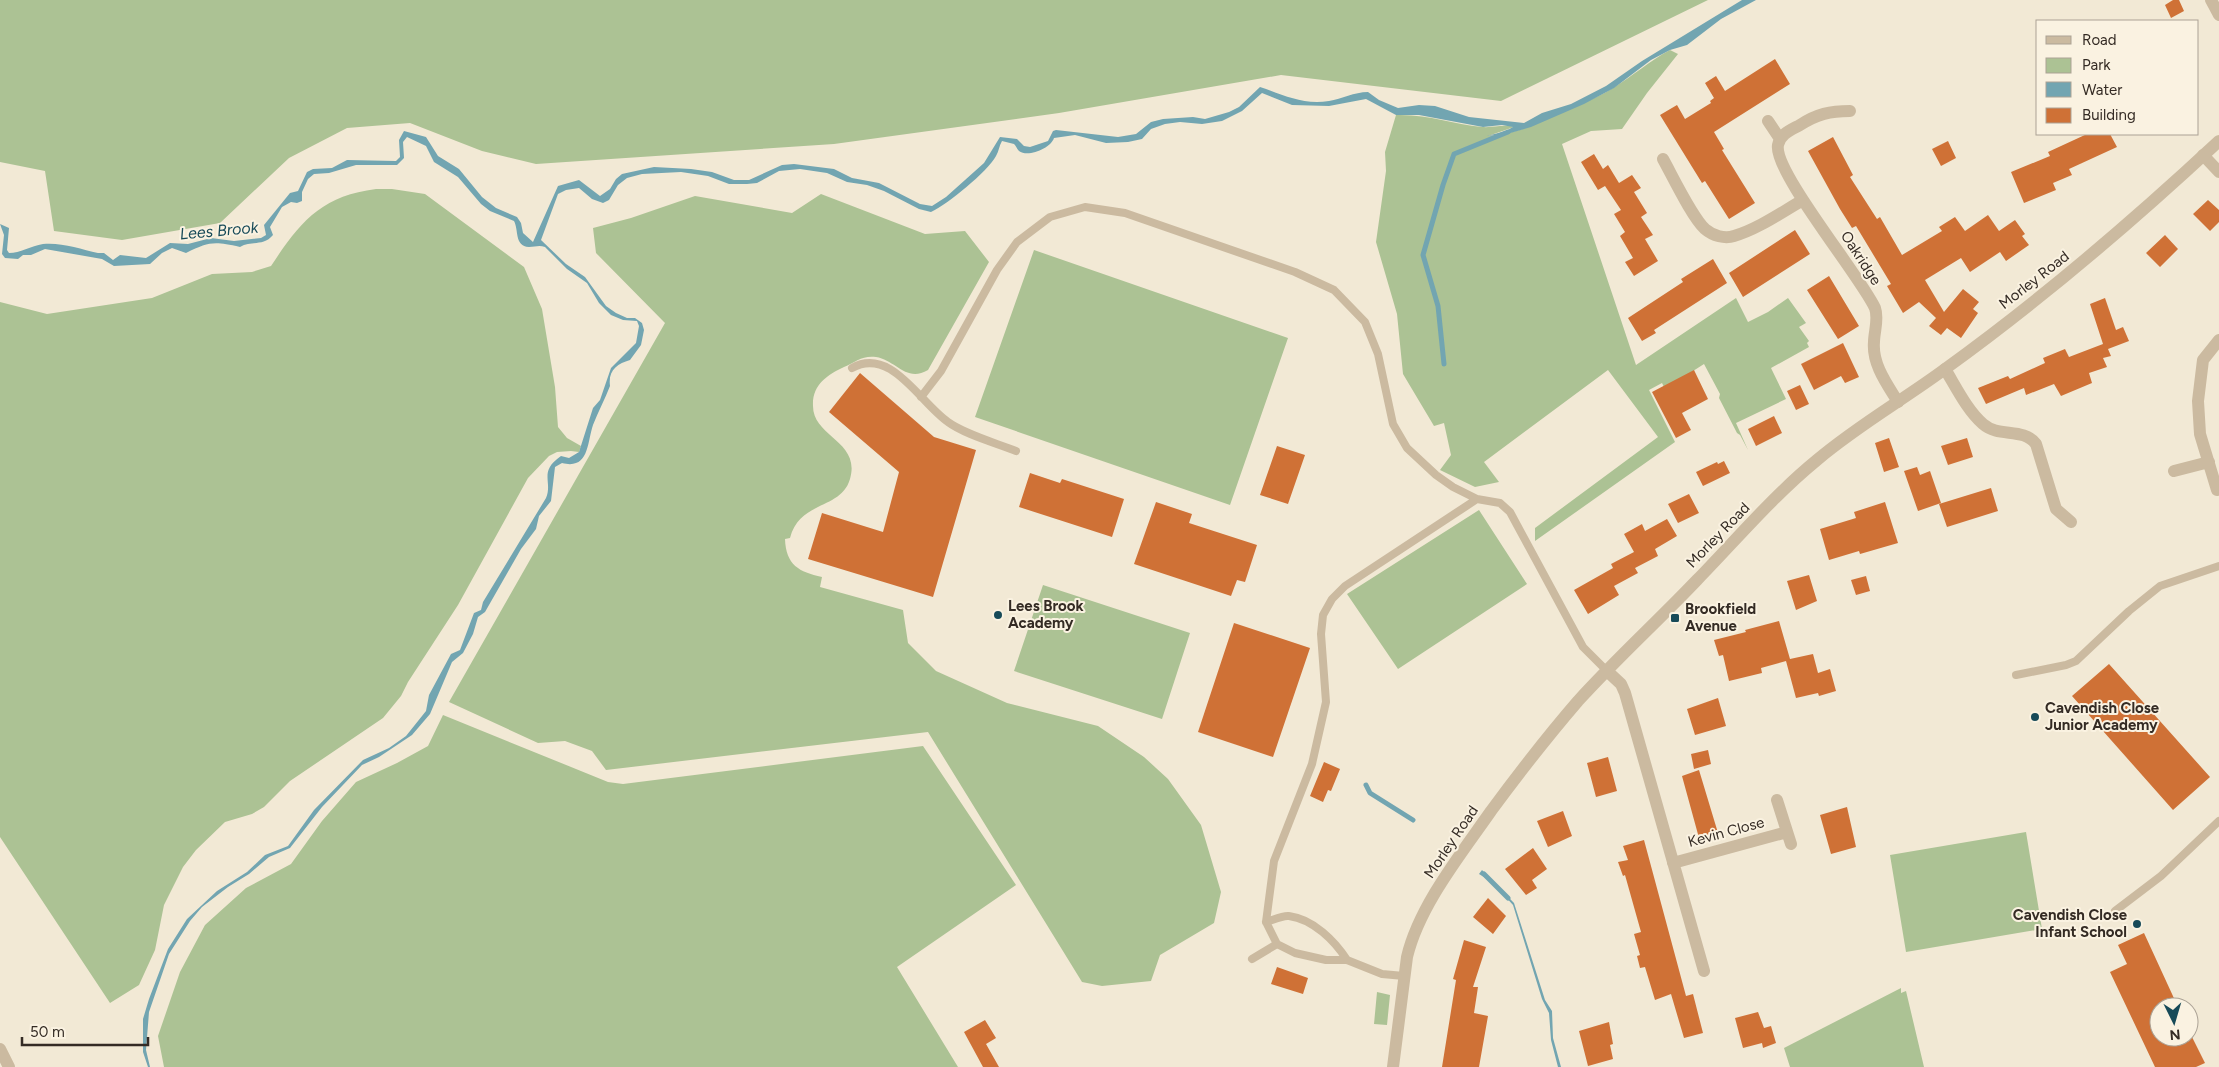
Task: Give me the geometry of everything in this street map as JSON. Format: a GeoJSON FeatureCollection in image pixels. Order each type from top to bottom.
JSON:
{"type":"FeatureCollection","features":[{"type":"Feature","properties":{"kind":"street"},"geometry":{"type":"LineString","coordinates":[[2211,0],[2219,15]]}},
{"type":"Feature","properties":{"kind":"street"},"geometry":{"type":"LineString","coordinates":[[1780,139],[1809,119],[1831,111],[1850,111]]}},
{"type":"Feature","properties":{"kind":"street","name":"Oakridge"},"geometry":{"type":"LineString","coordinates":[[1768,121],[1780,139],[1778,151],[1803,200],[1875,310],[1875,357],[1882,377],[1898,402]]}},
{"type":"Feature","properties":{"kind":"street","name":"Morley Road"},"geometry":{"type":"LineString","coordinates":[[1393,1067],[1410,942],[1440,886],[1465,849],[1522,769],[1579,700],[1790,485],[1848,436],[1945,369],[2040,298],[2102,246],[2219,141]]}},
{"type":"Feature","properties":{"kind":"street"},"geometry":{"type":"LineString","coordinates":[[2203,156],[2219,172]]}},
{"type":"Feature","properties":{"kind":"street"},"geometry":{"type":"LineString","coordinates":[[1663,159],[1689,206],[1705,229],[1718,236],[1732,237],[1803,200]]}},
{"type":"Feature","properties":{"kind":"street"},"geometry":{"type":"LineString","coordinates":[[2218,493],[2200,434],[2198,402],[2203,360],[2219,340]]}},
{"type":"Feature","properties":{"kind":"street"},"geometry":{"type":"LineString","coordinates":[[1945,369],[1984,425],[1995,431],[2026,435],[2032,438],[2036,444],[2056,509],[2071,522]]}},
{"type":"Feature","properties":{"kind":"street"},"geometry":{"type":"LineString","coordinates":[[2174,471],[2209,462]]}},
{"type":"Feature","properties":{"kind":"street"},"geometry":{"type":"LineString","coordinates":[[1607,671],[1621,684],[1625,693],[1704,971]]}},
{"type":"Feature","properties":{"kind":"street","name":"Kevin Close"},"geometry":{"type":"LineString","coordinates":[[1673,863],[1789,838],[1777,800]]}},
{"type":"Feature","properties":{"kind":"street"},"geometry":{"type":"LineString","coordinates":[[0,1049],[9,1067]]}},
{"type":"Feature","properties":{"kind":"lane"},"geometry":{"type":"LineString","coordinates":[[921,397],[941,371],[997,270],[1017,242],[1050,217],[1085,207],[1125,213],[1295,272],[1334,290],[1365,322],[1378,354],[1393,424],[1407,448],[1436,475],[1453,487],[1477,499],[1500,503],[1510,512],[1583,647],[1607,671]]}},
{"type":"Feature","properties":{"kind":"lane"},"geometry":{"type":"LineString","coordinates":[[852,368],[867,362],[889,367],[948,423],[1016,451]]}},
{"type":"Feature","properties":{"kind":"lane"},"geometry":{"type":"LineString","coordinates":[[1404,976],[1382,974],[1347,960],[1318,958],[1296,953],[1277,944],[1266,922],[1274,861],[1312,764],[1326,702],[1321,624],[1327,606],[1345,586],[1477,499]]}},
{"type":"Feature","properties":{"kind":"lane"},"geometry":{"type":"LineString","coordinates":[[2016,675],[2066,665],[2076,661],[2129,611],[2160,586],[2219,566]]}},
{"type":"Feature","properties":{"kind":"lane"},"geometry":{"type":"LineString","coordinates":[[2115,911],[2161,876],[2219,821]]}},
{"type":"Feature","properties":{"kind":"lane"},"geometry":{"type":"LineString","coordinates":[[1266,922],[1288,916],[1308,923],[1337,944],[1347,960]]}},
{"type":"Feature","properties":{"kind":"lane"},"geometry":{"type":"LineString","coordinates":[[1252,959],[1277,944]]}},
{"type":"Feature","properties":{"kind":"green space"},"geometry":{"type":"Polygon","coordinates":[[[0,0],[1708,0],[1501,101],[1281,75],[1059,113],[834,144],[536,164],[482,151],[410,123],[347,128],[289,158],[220,223],[122,240],[54,231],[45,171],[0,162],[0,0]]]}},
{"type":"Feature","properties":{"kind":"green space"},"geometry":{"type":"Polygon","coordinates":[[[1670,50],[1678,54],[1647,93],[1622,129],[1591,131],[1562,144],[1636,365],[1736,298],[1748,322],[1768,312],[1788,298],[1806,323],[1799,327],[1809,341],[1807,343],[1809,347],[1771,368],[1786,399],[1736,423],[1748,450],[1719,398],[1720,394],[1704,364],[1665,389],[1662,383],[1649,390],[1675,442],[1535,541],[1535,528],[1658,437],[1608,370],[1484,462],[1499,482],[1475,487],[1440,470],[1451,455],[1444,423],[1434,426],[1403,374],[1397,314],[1376,242],[1386,171],[1385,152],[1396,115],[1419,116],[1471,126],[1514,127],[1488,136],[1512,132],[1598,97],[1670,50]]]}},
{"type":"Feature","properties":{"kind":"green space"},"geometry":{"type":"Polygon","coordinates":[[[376,189],[392,189],[425,194],[524,267],[542,309],[555,387],[558,427],[567,438],[581,446],[579,452],[557,452],[549,456],[528,478],[458,605],[401,696],[383,718],[290,781],[264,807],[252,814],[225,822],[196,850],[183,867],[164,905],[155,950],[139,985],[110,1003],[0,837],[0,302],[47,314],[152,298],[212,274],[252,272],[271,266],[302,224],[326,205],[340,198],[376,189]]]}},
{"type":"Feature","properties":{"kind":"green space"},"geometry":{"type":"Polygon","coordinates":[[[821,194],[925,234],[965,231],[989,262],[928,370],[913,374],[883,359],[867,357],[826,377],[818,387],[813,399],[815,416],[820,425],[843,447],[849,456],[852,466],[850,479],[845,489],[838,496],[802,517],[795,526],[790,538],[785,539],[788,555],[800,570],[822,577],[820,587],[903,610],[908,643],[936,671],[1007,703],[1098,726],[1144,757],[1168,779],[1201,825],[1221,892],[1214,923],[1160,955],[1151,981],[1102,986],[1082,982],[928,732],[606,770],[592,751],[565,741],[538,743],[449,702],[665,323],[596,253],[593,228],[631,218],[695,196],[792,213],[821,194]]]}},
{"type":"Feature","properties":{"kind":"green space"},"geometry":{"type":"Polygon","coordinates":[[[1034,250],[1288,338],[1230,505],[975,417],[1034,250]]]}},
{"type":"Feature","properties":{"kind":"green space"},"geometry":{"type":"Polygon","coordinates":[[[1479,510],[1527,584],[1398,669],[1347,594],[1479,510]]]}},
{"type":"Feature","properties":{"kind":"green space"},"geometry":{"type":"Polygon","coordinates":[[[1043,585],[1190,633],[1162,719],[1014,671],[1043,585]]]}},
{"type":"Feature","properties":{"kind":"green space"},"geometry":{"type":"Polygon","coordinates":[[[443,715],[608,782],[623,784],[923,746],[1016,885],[897,967],[958,1067],[164,1067],[158,1036],[180,972],[205,925],[246,888],[291,864],[322,821],[356,782],[428,746],[443,715]]]}},
{"type":"Feature","properties":{"kind":"green space"},"geometry":{"type":"Polygon","coordinates":[[[2026,832],[2042,929],[1906,952],[1890,855],[2026,832]]]}},
{"type":"Feature","properties":{"kind":"green space"},"geometry":{"type":"Polygon","coordinates":[[[1901,988],[1901,993],[1906,991],[1924,1067],[1790,1067],[1784,1048],[1901,988]]]}},
{"type":"Feature","properties":{"kind":"green space"},"geometry":{"type":"Polygon","coordinates":[[[1377,992],[1390,995],[1387,1025],[1374,1024],[1377,992]]]}},
{"type":"Feature","properties":{"kind":"water"},"geometry":{"type":"Polygon","coordinates":[[[1742,0],[1756,0],[1721,19],[1687,45],[1670,50],[1651,60],[1614,88],[1584,104],[1531,127],[1507,134],[1487,136],[1513,127],[1502,125],[1483,127],[1419,115],[1396,115],[1366,99],[1329,106],[1292,105],[1262,93],[1242,111],[1222,121],[1202,124],[1180,122],[1165,124],[1151,129],[1142,139],[1128,142],[1106,143],[1075,135],[1054,138],[1049,145],[1039,151],[1023,153],[1014,144],[1002,141],[996,156],[976,179],[957,195],[931,212],[919,209],[884,191],[867,185],[847,182],[827,173],[800,169],[779,171],[757,183],[747,184],[729,184],[708,176],[681,172],[642,174],[627,178],[618,185],[609,200],[603,203],[592,199],[579,188],[566,190],[558,194],[541,240],[566,264],[585,277],[606,306],[616,313],[627,318],[635,318],[642,323],[644,330],[641,345],[630,360],[614,368],[610,376],[610,386],[593,425],[588,447],[582,459],[577,463],[562,463],[555,467],[551,501],[539,516],[536,529],[521,549],[485,612],[478,617],[473,634],[463,653],[452,662],[430,714],[412,735],[379,757],[362,765],[322,807],[290,848],[269,857],[249,874],[202,907],[190,921],[169,954],[149,1012],[146,1050],[150,1067],[148,1067],[143,1052],[143,1019],[168,949],[187,919],[217,891],[247,872],[265,855],[288,846],[314,810],[363,760],[389,748],[406,736],[426,711],[429,695],[451,654],[460,650],[474,613],[481,610],[483,602],[546,498],[550,467],[561,456],[569,458],[579,452],[593,408],[600,400],[611,368],[636,343],[639,326],[637,321],[623,320],[611,315],[599,303],[587,283],[567,269],[545,247],[529,247],[521,244],[514,221],[490,211],[481,204],[458,177],[434,162],[426,146],[407,137],[403,142],[404,158],[397,165],[356,165],[329,173],[314,174],[308,179],[302,192],[302,201],[297,203],[291,202],[282,207],[270,227],[273,235],[269,239],[240,247],[212,244],[186,253],[172,248],[162,253],[150,264],[114,266],[102,259],[45,249],[31,255],[23,255],[18,259],[5,258],[2,254],[4,235],[0,224],[9,228],[7,250],[9,253],[43,244],[56,244],[104,253],[113,260],[120,255],[146,258],[170,243],[188,244],[211,238],[234,241],[261,238],[266,235],[264,225],[290,193],[298,191],[307,172],[313,169],[332,168],[347,160],[396,161],[400,157],[399,140],[404,131],[426,137],[438,156],[459,169],[482,197],[496,208],[517,217],[521,223],[523,233],[533,242],[558,186],[579,180],[600,196],[610,189],[616,179],[622,174],[654,167],[712,172],[734,180],[749,180],[782,165],[794,164],[834,169],[852,178],[879,183],[920,204],[932,206],[946,197],[984,163],[1000,137],[1017,139],[1024,146],[1030,147],[1048,141],[1053,131],[1056,130],[1118,137],[1136,134],[1151,122],[1163,119],[1193,117],[1205,119],[1229,112],[1239,107],[1260,87],[1310,102],[1329,101],[1368,92],[1379,100],[1398,108],[1419,105],[1435,106],[1469,117],[1524,123],[1542,113],[1571,104],[1606,86],[1642,61],[1742,0]]]}},
{"type":"Feature","properties":{"kind":"water"},"geometry":{"type":"Polygon","coordinates":[[[1482,870],[1514,903],[1545,1000],[1552,1011],[1553,1038],[1561,1067],[1558,1067],[1551,1040],[1549,1013],[1542,999],[1513,905],[1492,882],[1479,874],[1482,870]]]}},
{"type":"Feature","properties":{"kind":"building"},"geometry":{"type":"Polygon","coordinates":[[[2173,0],[2179,0],[2184,11],[2171,18],[2165,5],[2173,0]]]}},
{"type":"Feature","properties":{"kind":"building"},"geometry":{"type":"Polygon","coordinates":[[[1775,59],[1790,84],[1714,132],[1724,149],[1722,150],[1755,203],[1729,219],[1705,181],[1702,183],[1660,115],[1677,105],[1685,119],[1711,103],[1710,101],[1714,98],[1705,83],[1716,76],[1725,91],[1775,59]]]}},
{"type":"Feature","properties":{"kind":"building"},"geometry":{"type":"Polygon","coordinates":[[[2085,135],[2111,135],[2117,147],[2069,169],[2072,175],[2053,183],[2056,190],[2024,203],[2011,172],[2050,156],[2048,152],[2085,135]]]}},
{"type":"Feature","properties":{"kind":"building"},"geometry":{"type":"Polygon","coordinates":[[[1833,137],[1853,175],[1850,177],[1877,219],[1880,217],[1902,255],[1942,231],[1939,227],[1955,217],[1965,231],[1988,215],[1999,231],[2015,220],[2025,234],[2022,236],[2029,245],[2006,261],[2000,252],[1970,272],[1961,258],[1925,280],[1944,312],[1963,289],[1979,302],[1973,309],[1978,313],[1961,338],[1947,328],[1941,335],[1929,326],[1936,318],[1919,302],[1903,313],[1887,286],[1891,284],[1856,226],[1852,228],[1840,209],[1808,151],[1833,137]]]}},
{"type":"Feature","properties":{"kind":"building"},"geometry":{"type":"Polygon","coordinates":[[[1948,141],[1956,158],[1941,166],[1932,149],[1948,141]]]}},
{"type":"Feature","properties":{"kind":"building"},"geometry":{"type":"Polygon","coordinates":[[[1594,154],[1603,169],[1608,165],[1619,183],[1632,175],[1641,188],[1634,192],[1647,213],[1641,217],[1653,235],[1645,239],[1658,261],[1634,276],[1625,262],[1633,258],[1620,236],[1625,232],[1614,214],[1621,210],[1605,186],[1598,190],[1581,162],[1594,154]]]}},
{"type":"Feature","properties":{"kind":"building"},"geometry":{"type":"Polygon","coordinates":[[[2208,200],[2219,210],[2219,222],[2210,231],[2193,214],[2208,200]]]}},
{"type":"Feature","properties":{"kind":"building"},"geometry":{"type":"Polygon","coordinates":[[[1795,230],[1810,254],[1743,297],[1729,273],[1795,230]]]}},
{"type":"Feature","properties":{"kind":"building"},"geometry":{"type":"Polygon","coordinates":[[[2165,235],[2178,249],[2160,267],[2146,253],[2165,235]]]}},
{"type":"Feature","properties":{"kind":"building"},"geometry":{"type":"Polygon","coordinates":[[[1713,259],[1727,283],[1654,330],[1656,333],[1642,341],[1628,318],[1683,282],[1681,279],[1713,259]]]}},
{"type":"Feature","properties":{"kind":"building"},"geometry":{"type":"Polygon","coordinates":[[[1829,276],[1859,326],[1838,339],[1807,290],[1829,276]]]}},
{"type":"Feature","properties":{"kind":"building"},"geometry":{"type":"Polygon","coordinates":[[[2105,298],[2116,330],[2123,327],[2129,341],[2108,349],[2111,356],[2103,358],[2107,367],[2089,373],[2092,383],[2061,396],[2054,384],[2026,395],[2024,388],[1986,404],[1978,388],[2008,376],[2010,379],[2045,363],[2043,358],[2065,349],[2069,357],[2103,344],[2090,304],[2105,298]]]}},
{"type":"Feature","properties":{"kind":"building"},"geometry":{"type":"Polygon","coordinates":[[[1843,343],[1859,377],[1845,383],[1841,376],[1814,390],[1801,364],[1843,343]]]}},
{"type":"Feature","properties":{"kind":"building"},"geometry":{"type":"Polygon","coordinates":[[[1694,370],[1708,399],[1682,413],[1691,430],[1676,438],[1652,392],[1694,370]]]}},
{"type":"Feature","properties":{"kind":"building"},"geometry":{"type":"Polygon","coordinates":[[[860,373],[934,437],[976,450],[933,597],[808,559],[822,513],[883,532],[899,472],[829,412],[860,373]]]}},
{"type":"Feature","properties":{"kind":"building"},"geometry":{"type":"Polygon","coordinates":[[[1800,385],[1809,404],[1796,410],[1787,391],[1800,385]]]}},
{"type":"Feature","properties":{"kind":"building"},"geometry":{"type":"Polygon","coordinates":[[[1774,416],[1782,433],[1756,446],[1748,429],[1774,416]]]}},
{"type":"Feature","properties":{"kind":"building"},"geometry":{"type":"Polygon","coordinates":[[[1889,438],[1899,467],[1884,472],[1875,443],[1889,438]]]}},
{"type":"Feature","properties":{"kind":"building"},"geometry":{"type":"Polygon","coordinates":[[[1967,438],[1973,457],[1948,465],[1941,446],[1967,438]]]}},
{"type":"Feature","properties":{"kind":"building"},"geometry":{"type":"Polygon","coordinates":[[[1277,446],[1305,455],[1288,504],[1260,495],[1277,446]]]}},
{"type":"Feature","properties":{"kind":"building"},"geometry":{"type":"Polygon","coordinates":[[[1724,461],[1730,473],[1703,486],[1696,472],[1717,462],[1718,464],[1724,461]]]}},
{"type":"Feature","properties":{"kind":"building"},"geometry":{"type":"Polygon","coordinates":[[[1917,467],[1920,475],[1930,471],[1941,503],[1918,511],[1904,471],[1917,467]]]}},
{"type":"Feature","properties":{"kind":"building"},"geometry":{"type":"Polygon","coordinates":[[[1030,473],[1060,483],[1062,479],[1124,499],[1112,537],[1019,507],[1030,473]]]}},
{"type":"Feature","properties":{"kind":"building"},"geometry":{"type":"Polygon","coordinates":[[[1991,488],[1998,511],[1947,527],[1939,504],[1991,488]]]}},
{"type":"Feature","properties":{"kind":"building"},"geometry":{"type":"Polygon","coordinates":[[[1689,494],[1699,513],[1678,523],[1668,504],[1689,494]]]}},
{"type":"Feature","properties":{"kind":"building"},"geometry":{"type":"Polygon","coordinates":[[[1156,502],[1192,514],[1189,523],[1257,545],[1245,582],[1237,580],[1231,596],[1134,564],[1156,502]]]}},
{"type":"Feature","properties":{"kind":"building"},"geometry":{"type":"Polygon","coordinates":[[[1885,502],[1898,543],[1860,554],[1859,551],[1829,560],[1820,529],[1856,518],[1854,512],[1885,502]]]}},
{"type":"Feature","properties":{"kind":"building"},"geometry":{"type":"Polygon","coordinates":[[[1667,519],[1677,536],[1655,549],[1658,556],[1635,568],[1638,573],[1614,586],[1619,595],[1588,614],[1574,590],[1613,568],[1611,564],[1634,552],[1624,534],[1642,524],[1645,531],[1667,519]]]}},
{"type":"Feature","properties":{"kind":"building"},"geometry":{"type":"Polygon","coordinates":[[[1809,575],[1817,601],[1796,610],[1787,581],[1809,575]]]}},
{"type":"Feature","properties":{"kind":"building"},"geometry":{"type":"Polygon","coordinates":[[[1866,576],[1870,591],[1856,595],[1851,580],[1866,576]]]}},
{"type":"Feature","properties":{"kind":"building"},"geometry":{"type":"Polygon","coordinates":[[[1779,621],[1790,659],[1813,654],[1818,673],[1830,669],[1836,691],[1819,696],[1818,693],[1796,698],[1786,661],[1761,668],[1762,673],[1729,681],[1723,655],[1719,656],[1714,640],[1779,621]]]}},
{"type":"Feature","properties":{"kind":"building"},"geometry":{"type":"Polygon","coordinates":[[[1234,623],[1310,648],[1273,757],[1198,732],[1234,623]]]}},
{"type":"Feature","properties":{"kind":"building"},"geometry":{"type":"Polygon","coordinates":[[[2109,664],[2210,777],[2173,810],[2072,696],[2109,664]]]}},
{"type":"Feature","properties":{"kind":"building"},"geometry":{"type":"Polygon","coordinates":[[[1718,698],[1726,726],[1695,735],[1687,709],[1718,698]]]}},
{"type":"Feature","properties":{"kind":"building"},"geometry":{"type":"Polygon","coordinates":[[[1708,750],[1711,764],[1694,769],[1691,754],[1708,750]]]}},
{"type":"Feature","properties":{"kind":"building"},"geometry":{"type":"Polygon","coordinates":[[[1608,757],[1617,791],[1596,797],[1587,763],[1608,757]]]}},
{"type":"Feature","properties":{"kind":"building"},"geometry":{"type":"Polygon","coordinates":[[[1324,762],[1340,769],[1331,791],[1328,790],[1323,802],[1310,796],[1324,762]]]}},
{"type":"Feature","properties":{"kind":"building"},"geometry":{"type":"Polygon","coordinates":[[[1699,770],[1718,833],[1699,838],[1682,776],[1699,770]]]}},
{"type":"Feature","properties":{"kind":"building"},"geometry":{"type":"Polygon","coordinates":[[[1847,807],[1856,847],[1831,854],[1820,815],[1847,807]]]}},
{"type":"Feature","properties":{"kind":"building"},"geometry":{"type":"Polygon","coordinates":[[[1563,811],[1572,836],[1548,847],[1537,821],[1563,811]]]}},
{"type":"Feature","properties":{"kind":"building"},"geometry":{"type":"Polygon","coordinates":[[[1644,840],[1686,996],[1693,994],[1703,1033],[1684,1038],[1671,994],[1655,1000],[1645,967],[1640,968],[1637,956],[1640,955],[1634,934],[1641,932],[1625,875],[1623,876],[1618,862],[1628,860],[1623,846],[1644,840]]]}},
{"type":"Feature","properties":{"kind":"building"},"geometry":{"type":"Polygon","coordinates":[[[1533,848],[1547,869],[1532,880],[1537,888],[1526,895],[1505,869],[1533,848]]]}},
{"type":"Feature","properties":{"kind":"building"},"geometry":{"type":"Polygon","coordinates":[[[1488,898],[1506,916],[1493,934],[1473,917],[1488,898]]]}},
{"type":"Feature","properties":{"kind":"building"},"geometry":{"type":"Polygon","coordinates":[[[2144,933],[2173,997],[2149,997],[2149,1047],[2197,1047],[2205,1063],[2196,1067],[2155,1067],[2110,972],[2127,964],[2118,945],[2144,933]]]}},
{"type":"Feature","properties":{"kind":"building"},"geometry":{"type":"Polygon","coordinates":[[[1464,940],[1486,947],[1473,987],[1478,987],[1474,1013],[1488,1016],[1479,1067],[1442,1067],[1456,980],[1453,979],[1464,940]]]}},
{"type":"Feature","properties":{"kind":"building"},"geometry":{"type":"Polygon","coordinates":[[[1277,967],[1308,978],[1303,994],[1271,984],[1277,967]]]}},
{"type":"Feature","properties":{"kind":"building"},"geometry":{"type":"Polygon","coordinates":[[[1758,1012],[1764,1028],[1771,1026],[1776,1043],[1763,1048],[1762,1043],[1743,1048],[1735,1018],[1758,1012]]]}},
{"type":"Feature","properties":{"kind":"building"},"geometry":{"type":"Polygon","coordinates":[[[985,1020],[996,1038],[986,1044],[999,1067],[983,1067],[964,1032],[985,1020]]]}},
{"type":"Feature","properties":{"kind":"building"},"geometry":{"type":"Polygon","coordinates":[[[1609,1022],[1613,1044],[1610,1045],[1613,1059],[1588,1066],[1579,1031],[1609,1022]]]}},
{"type":"Feature","properties":{"kind":"waterway"},"geometry":{"type":"LineString","coordinates":[[1444,364],[1438,306],[1423,255],[1454,154],[1508,132]]}},
{"type":"Feature","properties":{"kind":"waterway"},"geometry":{"type":"LineString","coordinates":[[1366,785],[1370,793],[1413,820]]}},
{"type":"Feature","properties":{"kind":"waterway"},"geometry":{"type":"LineString","coordinates":[[1484,874],[1508,898]]}},
{"type":"Feature","properties":{"kind":"place","name":"Lees Brook Academy"},"geometry":{"type":"Point","coordinates":[998,615]}},
{"type":"Feature","properties":{"kind":"place","name":"Brookfield Avenue"},"geometry":{"type":"Point","coordinates":[1675,618]}},
{"type":"Feature","properties":{"kind":"place","name":"Cavendish Close Junior Academy"},"geometry":{"type":"Point","coordinates":[2035,717]}},
{"type":"Feature","properties":{"kind":"place","name":"Cavendish Close Infant School"},"geometry":{"type":"Point","coordinates":[2137,924]}},
{"type":"Feature","properties":{"kind":"water label","name":"Lees Brook"},"geometry":{"type":"Point","coordinates":[219,230]}}]}
